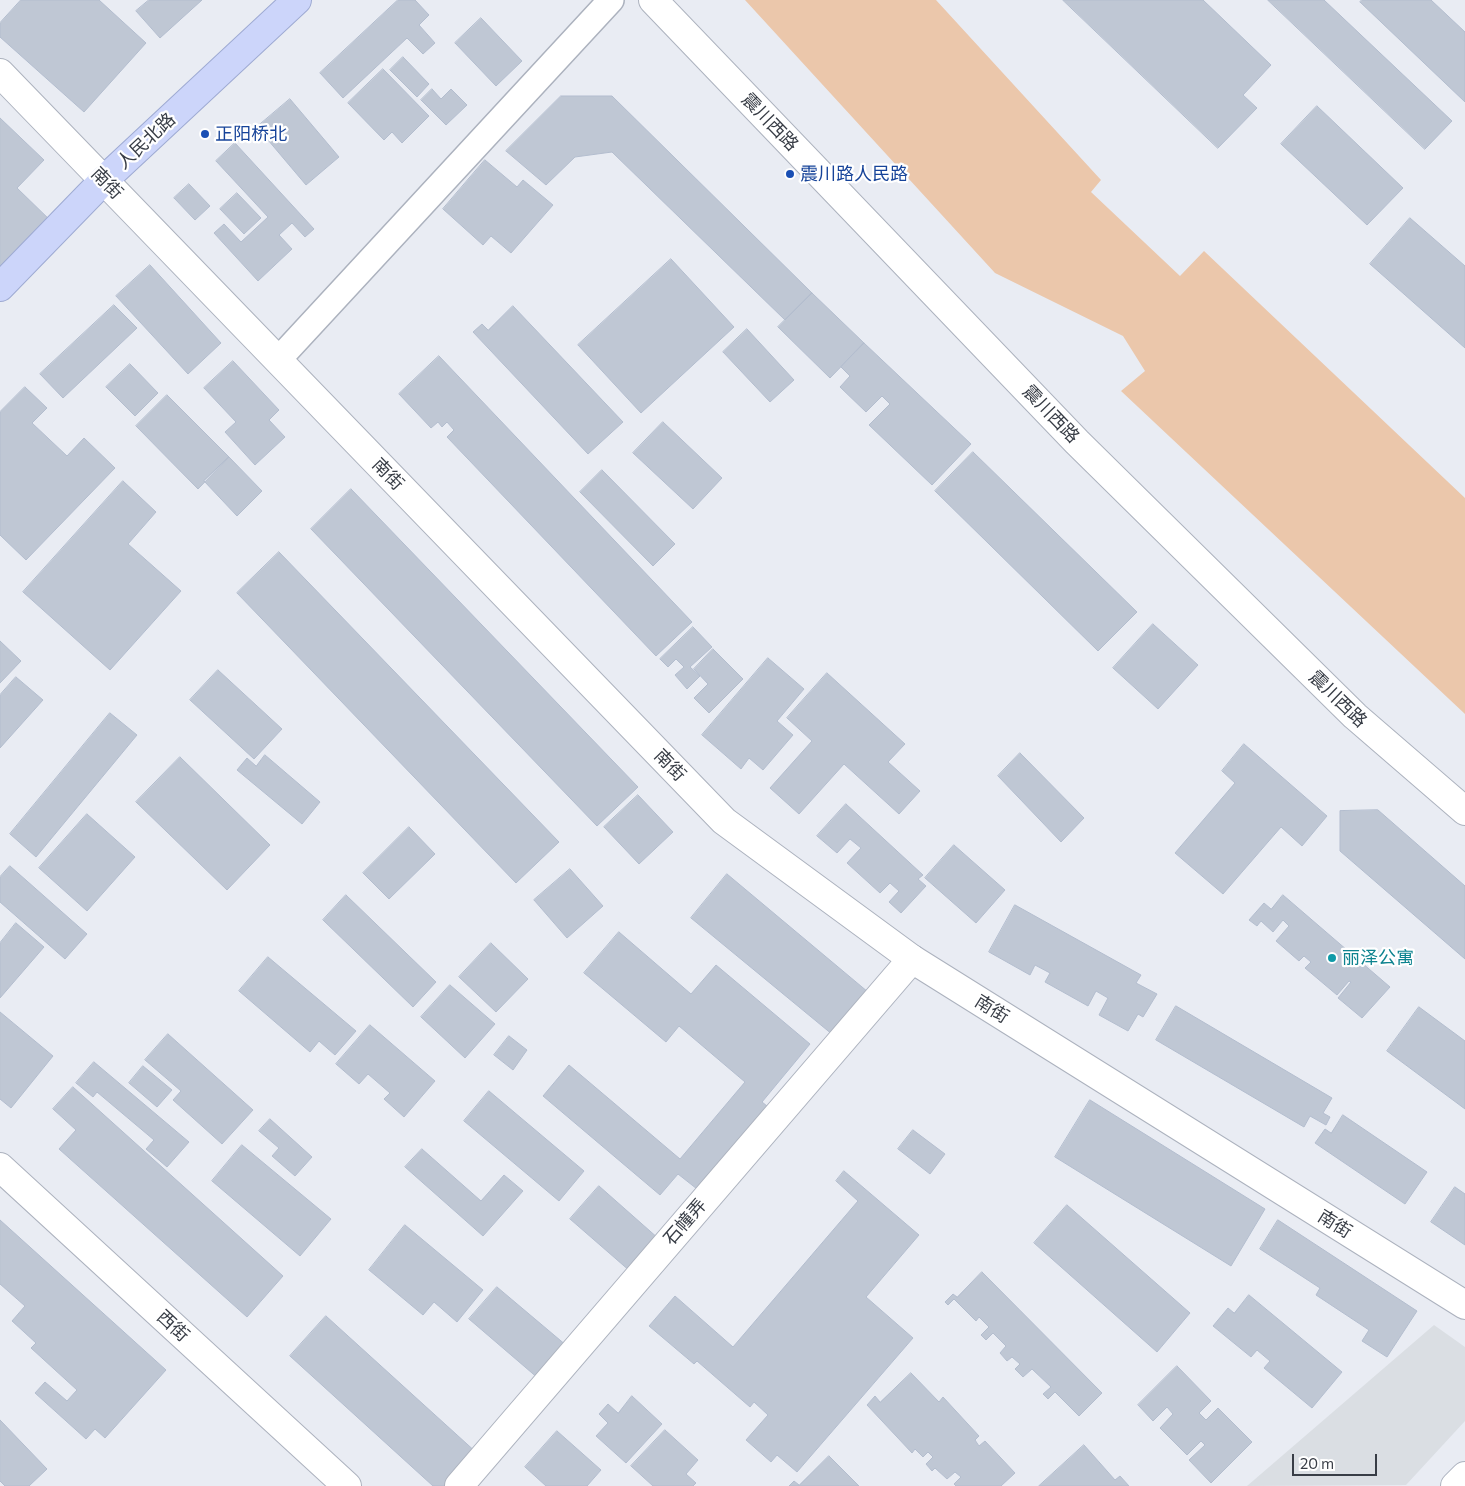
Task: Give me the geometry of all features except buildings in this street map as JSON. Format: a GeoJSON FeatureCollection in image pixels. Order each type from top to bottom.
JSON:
{"type":"FeatureCollection","features":[{"type":"Feature","properties":{"kind":"main road","name":"人民北路"},"geometry":{"type":"LineString","coordinates":[[0,287],[104,180],[297,0]]}},
{"type":"Feature","properties":{"kind":"street"},"geometry":{"type":"LineString","coordinates":[[278,360],[611,0]]}},
{"type":"Feature","properties":{"kind":"street","name":"震川西路"},"geometry":{"type":"LineString","coordinates":[[653,0],[1077,442],[1355,716],[1465,811]]}},
{"type":"Feature","properties":{"kind":"street","name":"南街"},"geometry":{"type":"LineString","coordinates":[[0,73],[724,821],[912,959],[1465,1306]]}},
{"type":"Feature","properties":{"kind":"street","name":"石幢弄"},"geometry":{"type":"LineString","coordinates":[[459,1486],[912,959]]}},
{"type":"Feature","properties":{"kind":"street","name":"西街"},"geometry":{"type":"LineString","coordinates":[[0,1167],[347,1486]]}},
{"type":"Feature","properties":{"kind":"street"},"geometry":{"type":"LineString","coordinates":[[1455,1486],[1465,1476]]}},
{"type":"Feature","properties":{"kind":"shaded area"},"geometry":{"type":"Polygon","coordinates":[[[745,0],[936,0],[1101,180],[1091,192],[1180,276],[1204,251],[1465,498],[1465,714],[1121,391],[1145,371],[1123,336],[995,273],[745,0]]]}},
{"type":"Feature","properties":{"kind":"shaded area"},"geometry":{"type":"Polygon","coordinates":[[[1434,1325],[1465,1347],[1465,1421],[1406,1485],[1247,1486],[1434,1325]]]}},
{"type":"Feature","properties":{"kind":"place","name":"正阳桥北"},"geometry":{"type":"Point","coordinates":[205,134]}},
{"type":"Feature","properties":{"kind":"place","name":"震川路人民路"},"geometry":{"type":"Point","coordinates":[790,174]}},
{"type":"Feature","properties":{"kind":"place","name":"丽泽公寓"},"geometry":{"type":"Point","coordinates":[1332,958]}}]}
